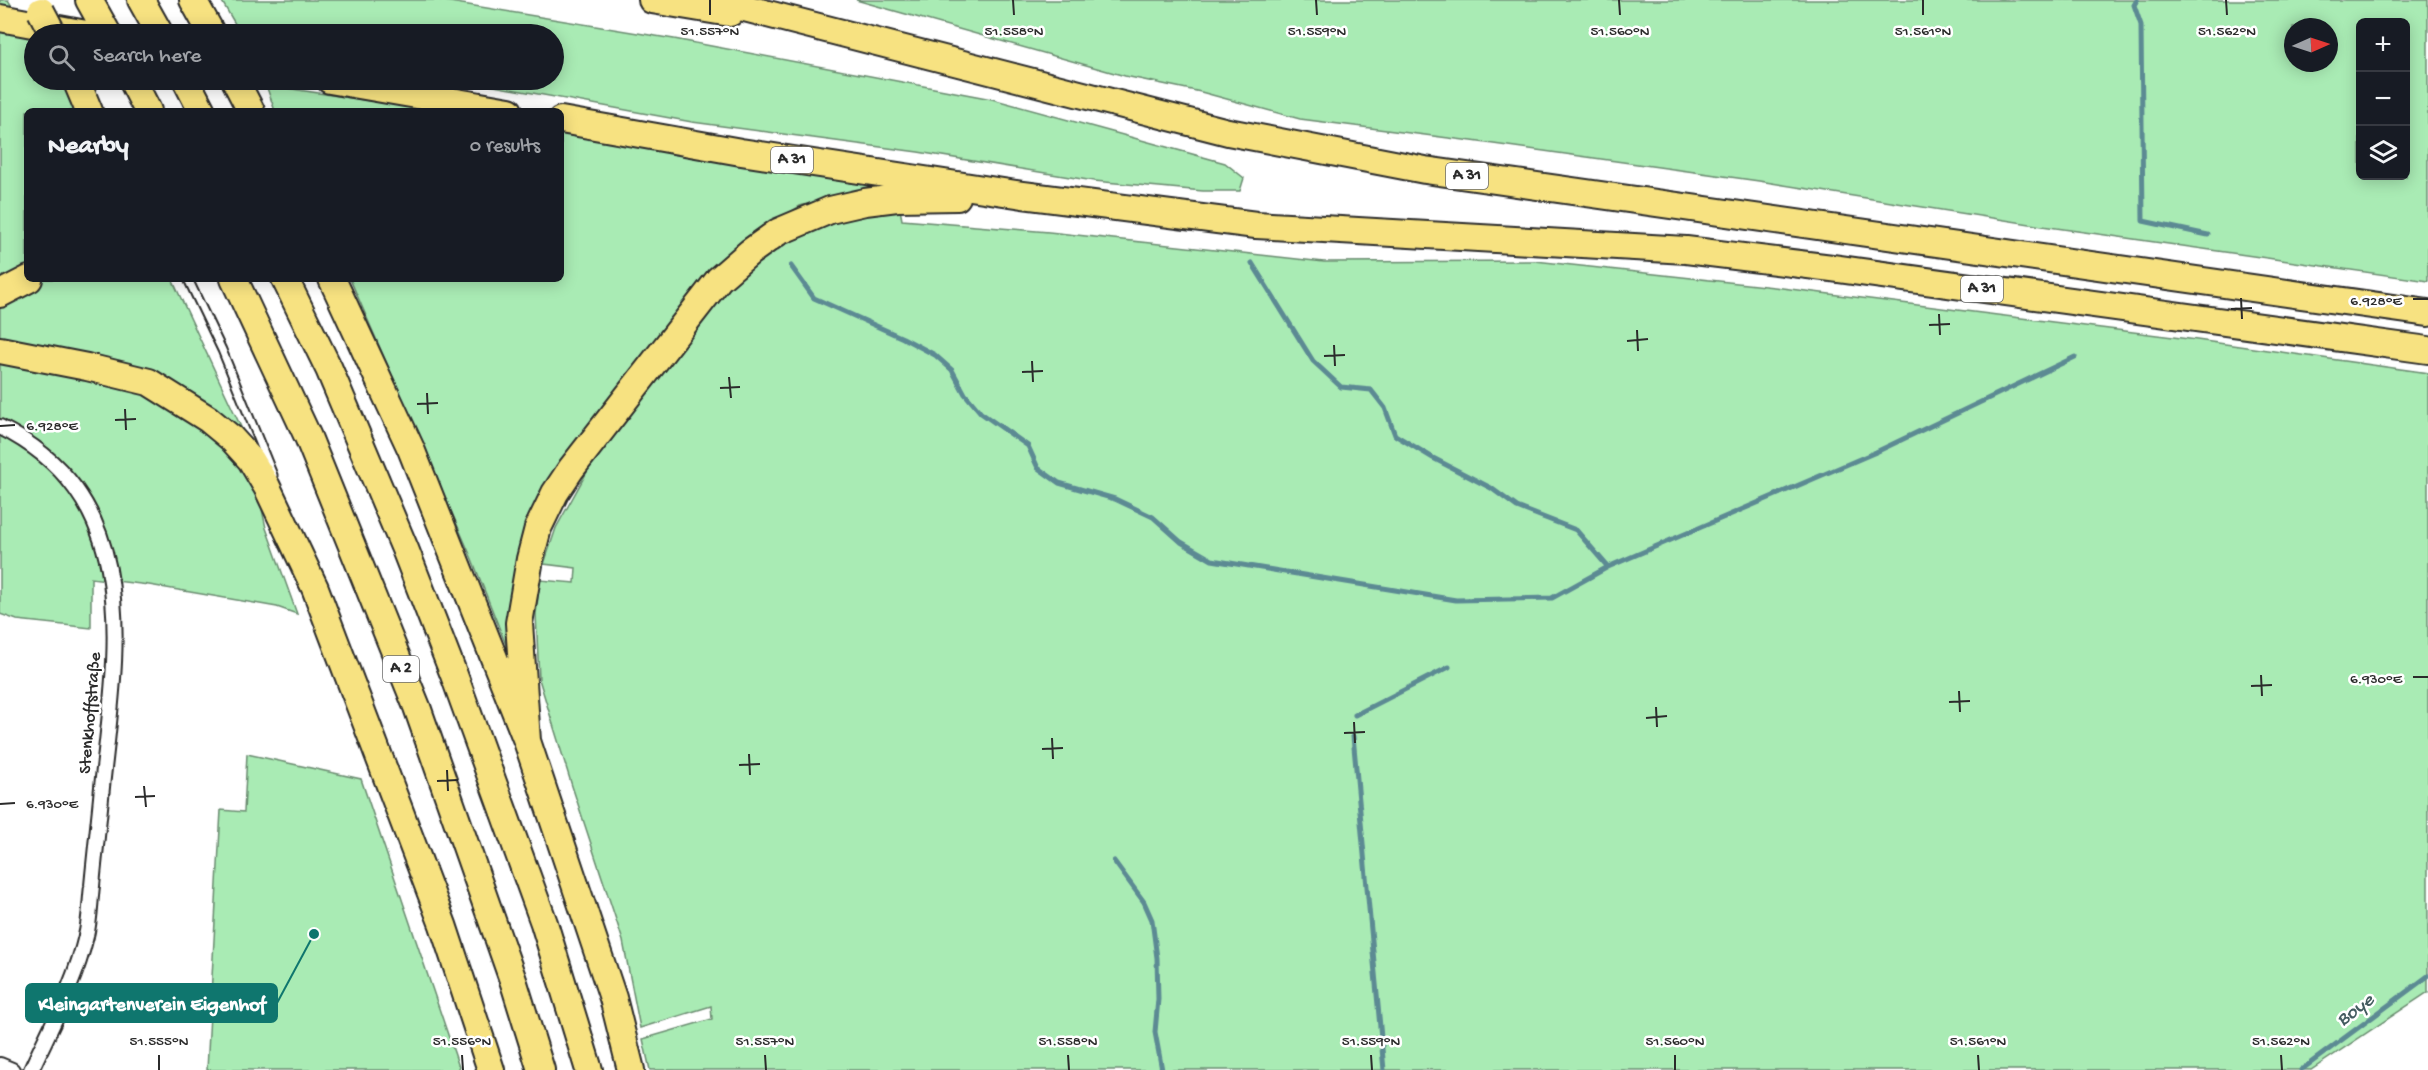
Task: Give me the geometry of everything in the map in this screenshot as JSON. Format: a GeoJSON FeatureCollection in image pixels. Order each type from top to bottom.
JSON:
{"type":"FeatureCollection","features":[{"type":"Feature","properties":{"kind":"highway"},"geometry":{"type":"LineString","coordinates":[[141,0],[154,24]]}},
{"type":"Feature","properties":{"kind":"highway"},"geometry":{"type":"LineString","coordinates":[[193,0],[206,24]]}},
{"type":"Feature","properties":{"kind":"highway"},"geometry":{"type":"LineString","coordinates":[[652,0],[825,29]]}},
{"type":"Feature","properties":{"kind":"highway"},"geometry":{"type":"LineString","coordinates":[[713,0],[825,29]]}},
{"type":"Feature","properties":{"kind":"highway"},"geometry":{"type":"LineString","coordinates":[[38,5],[48,24]]}},
{"type":"Feature","properties":{"kind":"highway"},"geometry":{"type":"LineString","coordinates":[[0,18],[96,22]]}},
{"type":"Feature","properties":{"kind":"highway","name":"A 31"},"geometry":{"type":"LineString","coordinates":[[825,29],[1228,132],[1425,170],[2428,313]]}},
{"type":"Feature","properties":{"kind":"highway"},"geometry":{"type":"LineString","coordinates":[[137,90],[146,108]]}},
{"type":"Feature","properties":{"kind":"highway"},"geometry":{"type":"LineString","coordinates":[[191,90],[200,108]]}},
{"type":"Feature","properties":{"kind":"highway"},"geometry":{"type":"LineString","coordinates":[[240,90],[249,108]]}},
{"type":"Feature","properties":{"kind":"highway"},"geometry":{"type":"LineString","coordinates":[[388,90],[492,108]]}},
{"type":"Feature","properties":{"kind":"highway","name":"A 31"},"geometry":{"type":"LineString","coordinates":[[564,121],[741,152],[1023,195],[1256,225],[1686,250],[1855,271],[2428,351]]}},
{"type":"Feature","properties":{"kind":"highway"},"geometry":{"type":"LineString","coordinates":[[527,741],[519,623],[538,528],[555,493],[571,469],[719,279],[750,252],[778,232],[830,210],[897,198],[1023,195]]}},
{"type":"Feature","properties":{"kind":"highway"},"geometry":{"type":"LineString","coordinates":[[0,294],[24,282]]}},
{"type":"Feature","properties":{"kind":"highway","name":"A 2"},"geometry":{"type":"LineString","coordinates":[[235,282],[308,437],[417,707],[503,951],[541,1070]]}},
{"type":"Feature","properties":{"kind":"highway","name":"A 2"},"geometry":{"type":"LineString","coordinates":[[286,282],[329,369],[405,549],[454,675],[544,924],[589,1070]]}},
{"type":"Feature","properties":{"kind":"highway"},"geometry":{"type":"LineString","coordinates":[[333,282],[411,449],[527,741],[614,998],[631,1070]]}},
{"type":"Feature","properties":{"kind":"highway"},"geometry":{"type":"LineString","coordinates":[[0,350],[149,382],[208,419],[231,438],[251,460],[267,487],[315,588],[443,925],[491,1070]]}},
{"type":"Feature","properties":{"kind":"street","name":"Stenkhoffstraße"},"geometry":{"type":"LineString","coordinates":[[0,427],[26,442],[48,460],[80,496],[102,540],[113,587],[115,616],[110,706],[87,934],[73,978],[31,1070]]}},
{"type":"Feature","properties":{"kind":"street"},"geometry":{"type":"LineString","coordinates":[[0,1065],[12,1070]]}},
{"type":"Feature","properties":{"kind":"lane"},"geometry":{"type":"LineString","coordinates":[[189,282],[222,350],[276,482]]}},
{"type":"Feature","properties":{"kind":"lane"},"geometry":{"type":"LineString","coordinates":[[284,504],[315,588]]}},
{"type":"Feature","properties":{"kind":"green space"},"geometry":{"type":"Polygon","coordinates":[[[0,0],[8,0],[24,25],[24,90],[68,90],[80,108],[24,108],[24,282],[173,282],[247,440],[266,528],[297,614],[277,607],[149,585],[91,578],[91,628],[17,620],[0,614],[0,0]]]}},
{"type":"Feature","properties":{"kind":"green space"},"geometry":{"type":"Polygon","coordinates":[[[221,0],[438,0],[674,39],[992,99],[1225,163],[1244,178],[1240,191],[1203,191],[1094,181],[918,152],[692,122],[516,90],[564,90],[564,24],[235,24],[221,0]]]}},
{"type":"Feature","properties":{"kind":"green space"},"geometry":{"type":"Polygon","coordinates":[[[856,0],[2428,0],[2428,281],[2042,226],[1759,181],[1300,119],[1201,92],[1125,76],[856,0]]]}},
{"type":"Feature","properties":{"kind":"green space"},"geometry":{"type":"Polygon","coordinates":[[[268,90],[299,90],[416,108],[274,108],[268,90]]]}},
{"type":"Feature","properties":{"kind":"green space"},"geometry":{"type":"Polygon","coordinates":[[[564,133],[876,185],[877,189],[835,196],[800,206],[776,221],[693,294],[564,456],[532,516],[517,556],[508,614],[509,642],[506,645],[472,559],[351,282],[564,282],[564,133]]]}},
{"type":"Feature","properties":{"kind":"green space"},"geometry":{"type":"Polygon","coordinates":[[[900,209],[902,220],[1049,232],[1324,262],[1535,261],[1774,287],[2197,340],[2428,373],[2428,992],[2311,1070],[650,1070],[643,1039],[712,1019],[711,1006],[640,1028],[623,941],[539,679],[536,614],[540,580],[575,583],[576,568],[544,564],[556,528],[592,463],[722,293],[775,245],[856,213],[900,209]]]}},
{"type":"Feature","properties":{"kind":"green space"},"geometry":{"type":"Polygon","coordinates":[[[247,754],[361,779],[460,1070],[207,1070],[221,810],[244,812],[247,754]]]}},
{"type":"Feature","properties":{"kind":"waterway"},"geometry":{"type":"LineString","coordinates":[[2137,0],[2134,5],[2141,25],[2143,221],[2208,235]]}},
{"type":"Feature","properties":{"kind":"waterway"},"geometry":{"type":"LineString","coordinates":[[1252,263],[1313,361],[1341,387],[1371,390],[1385,408],[1395,435],[1491,488],[1517,507],[1576,530],[1608,567]]}},
{"type":"Feature","properties":{"kind":"waterway"},"geometry":{"type":"LineString","coordinates":[[791,266],[814,298],[935,355],[952,370],[965,394],[981,413],[1028,446],[1038,468],[1059,483],[1115,499],[1153,517],[1181,542],[1212,560],[1456,600],[1552,598],[1608,567],[1876,452],[2075,357]]}},
{"type":"Feature","properties":{"kind":"waterway"},"geometry":{"type":"LineString","coordinates":[[1355,715],[1449,667]]}},
{"type":"Feature","properties":{"kind":"waterway"},"geometry":{"type":"LineString","coordinates":[[1353,736],[1384,1070]]}},
{"type":"Feature","properties":{"kind":"waterway"},"geometry":{"type":"LineString","coordinates":[[1114,861],[1144,902],[1152,920],[1157,958],[1158,999],[1155,1032],[1162,1070]]}},
{"type":"Feature","properties":{"kind":"waterway","name":"Boye"},"geometry":{"type":"LineString","coordinates":[[2301,1070],[2428,976]]}},
{"type":"Feature","properties":{"kind":"place","name":"Kleingartenverein Eigenhof"},"geometry":{"type":"Point","coordinates":[314,934]}}]}
